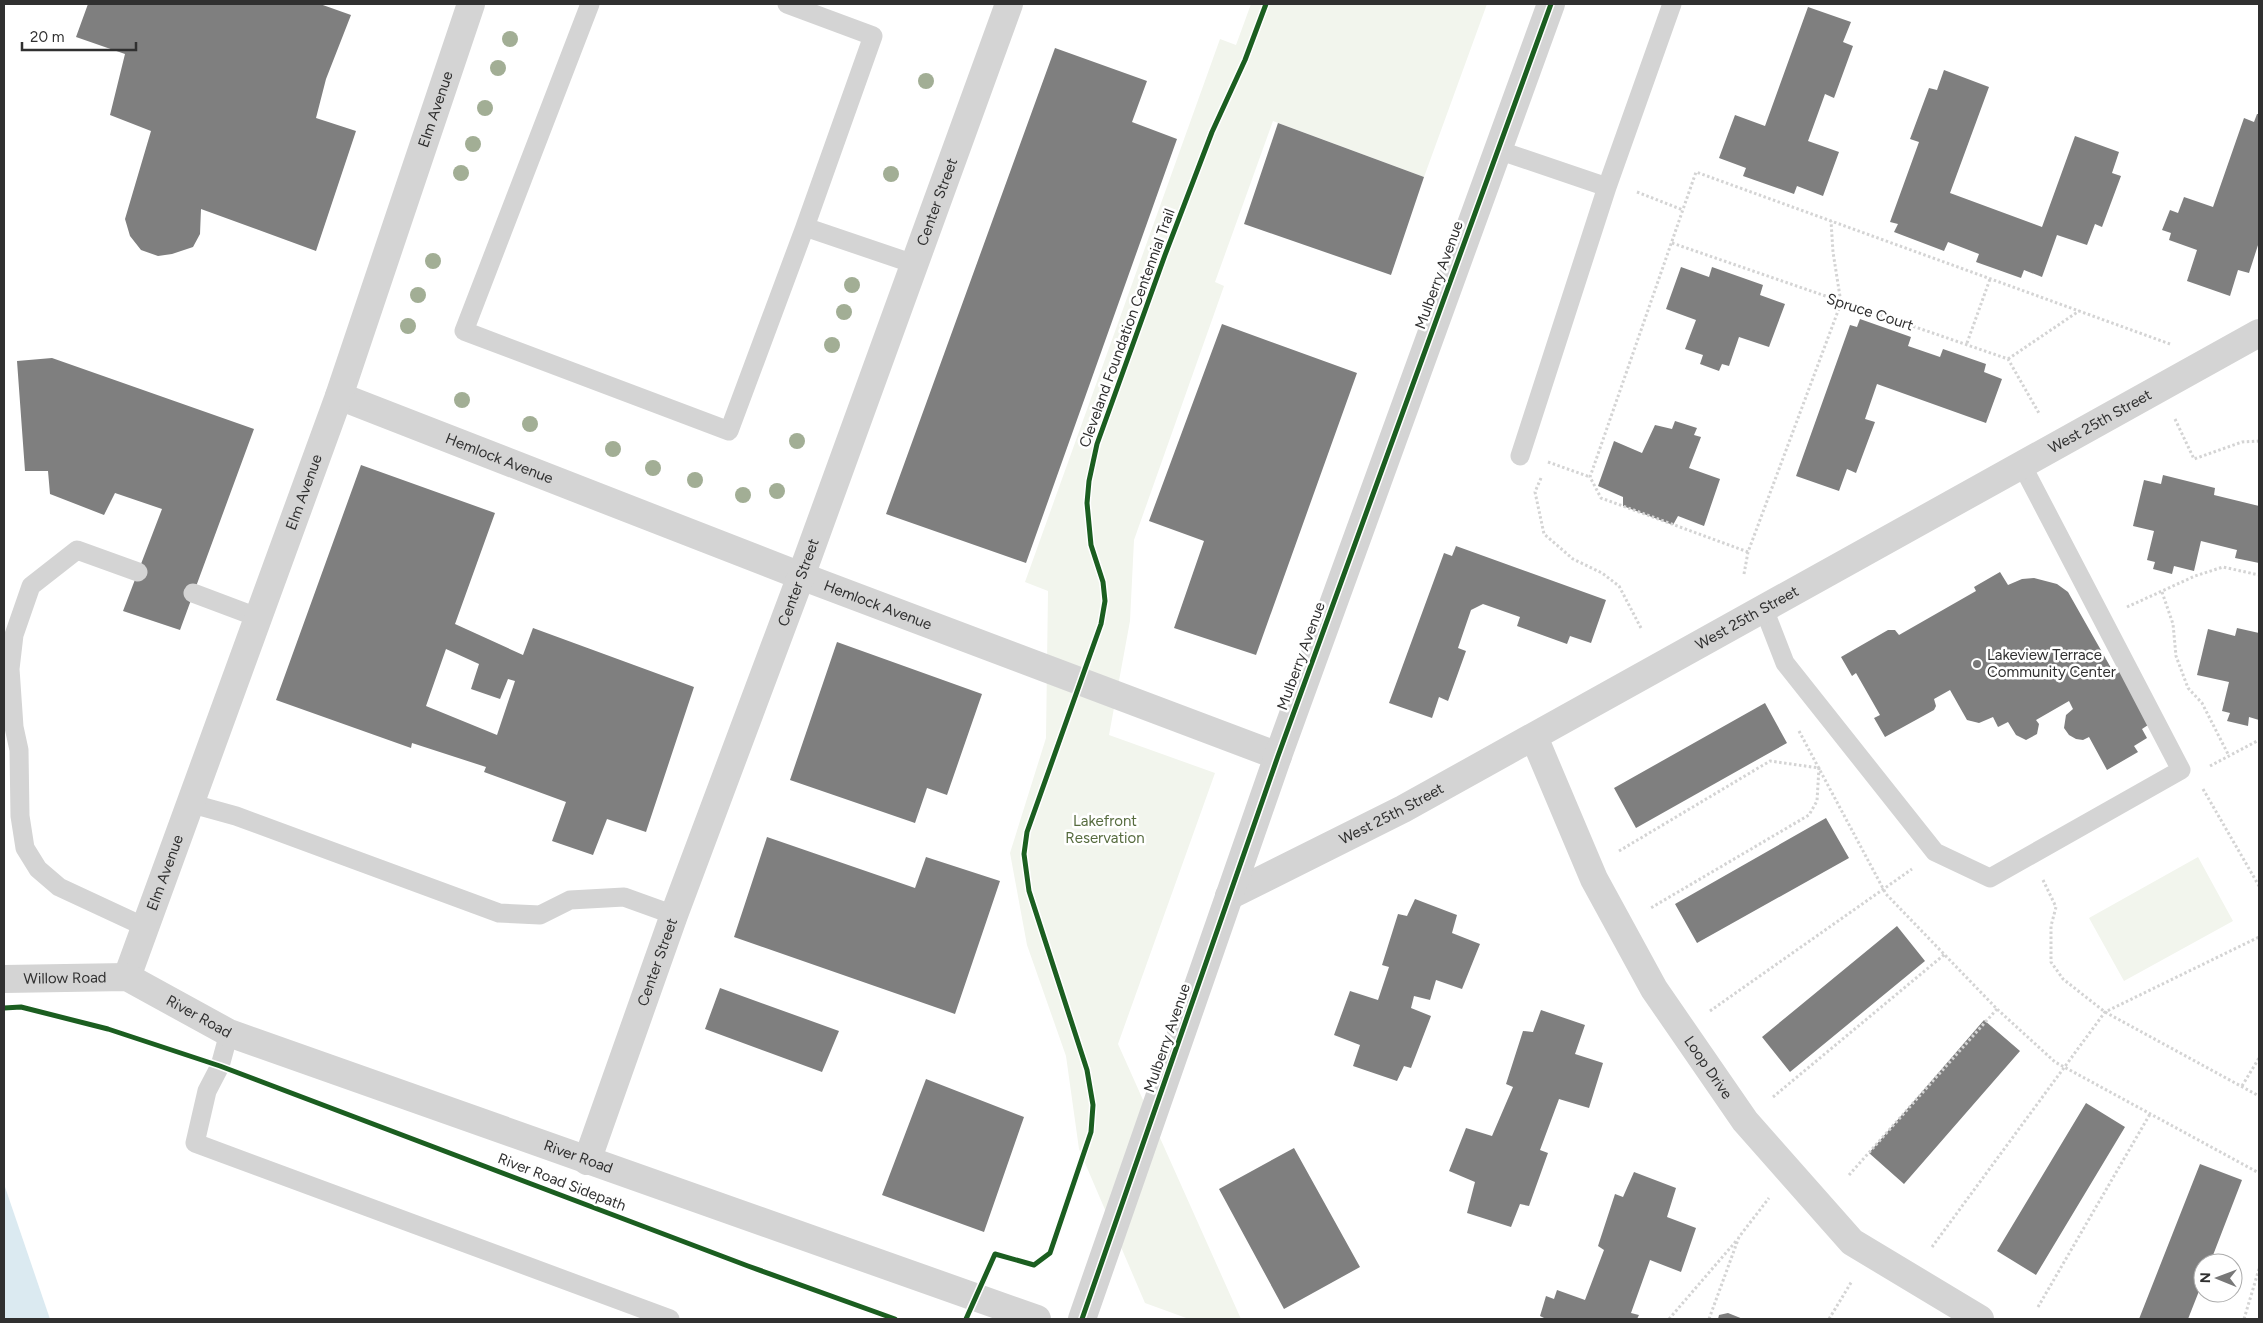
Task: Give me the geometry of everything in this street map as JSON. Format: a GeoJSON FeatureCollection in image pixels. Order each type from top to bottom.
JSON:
{"type":"FeatureCollection","features":[{"type":"Feature","properties":{"kind":"street","name":"Elm Avenue"},"geometry":{"type":"LineString","coordinates":[[127,977],[338,396],[471,4]]}},
{"type":"Feature","properties":{"kind":"street","name":"Center Street"},"geometry":{"type":"LineString","coordinates":[[587,1161],[674,915],[801,576],[1009,4]]}},
{"type":"Feature","properties":{"kind":"street","name":"Mulberry Avenue"},"geometry":{"type":"LineString","coordinates":[[1082,1319],[1278,756],[1551,4]]}},
{"type":"Feature","properties":{"kind":"street","name":"West 25th Street"},"geometry":{"type":"LineString","coordinates":[[1229,896],[1403,809],[1764,610],[2259,333]]}},
{"type":"Feature","properties":{"kind":"street","name":"Hemlock Avenue"},"geometry":{"type":"LineString","coordinates":[[338,396],[801,576],[1278,756]]}},
{"type":"Feature","properties":{"kind":"street","name":"Loop Drive"},"geometry":{"type":"LineString","coordinates":[[1534,737],[1594,879],[1654,989],[1745,1121],[1852,1242],[1980,1319]]}},
{"type":"Feature","properties":{"kind":"street","name":"River Road"},"geometry":{"type":"LineString","coordinates":[[127,977],[229,1033],[1022,1317]]}},
{"type":"Feature","properties":{"kind":"street","name":"Willow Road"},"geometry":{"type":"LineString","coordinates":[[4,979],[127,977]]}},
{"type":"Feature","properties":{"kind":"lane"},"geometry":{"type":"LineString","coordinates":[[590,4],[464,331],[729,431],[805,227],[873,36],[787,4]]}},
{"type":"Feature","properties":{"kind":"lane"},"geometry":{"type":"LineString","coordinates":[[1520,456],[1608,184],[1672,4]]}},
{"type":"Feature","properties":{"kind":"lane"},"geometry":{"type":"LineString","coordinates":[[1498,150],[1608,184]]}},
{"type":"Feature","properties":{"kind":"lane"},"geometry":{"type":"LineString","coordinates":[[805,227],[914,264]]}},
{"type":"Feature","properties":{"kind":"lane"},"geometry":{"type":"LineString","coordinates":[[1764,610],[1785,663],[1935,852],[1990,878],[2181,770],[2022,465]]}},
{"type":"Feature","properties":{"kind":"lane"},"geometry":{"type":"LineString","coordinates":[[138,572],[76,550],[31,586],[14,635],[10,669],[14,727],[19,750],[20,816],[25,848],[38,869],[59,887],[146,927]]}},
{"type":"Feature","properties":{"kind":"lane"},"geometry":{"type":"LineString","coordinates":[[194,593],[257,617]]}},
{"type":"Feature","properties":{"kind":"lane"},"geometry":{"type":"LineString","coordinates":[[189,804],[236,816],[500,914],[540,915],[570,900],[624,897],[674,915]]}},
{"type":"Feature","properties":{"kind":"lane"},"geometry":{"type":"LineString","coordinates":[[229,1033],[220,1066],[207,1091],[195,1143],[670,1319]]}},
{"type":"Feature","properties":{"kind":"path"},"geometry":{"type":"LineString","coordinates":[[1590,477],[1696,172],[2170,344]]}},
{"type":"Feature","properties":{"kind":"path"},"geometry":{"type":"LineString","coordinates":[[1608,184],[1683,210]]}},
{"type":"Feature","properties":{"kind":"path"},"geometry":{"type":"LineString","coordinates":[[1744,574],[1748,552],[1841,303],[1832,221]]}},
{"type":"Feature","properties":{"kind":"path"},"geometry":{"type":"LineString","coordinates":[[1967,343],[1990,279]]}},
{"type":"Feature","properties":{"kind":"path"},"geometry":{"type":"LineString","coordinates":[[2040,414],[2008,359],[2078,311]]}},
{"type":"Feature","properties":{"kind":"path"},"geometry":{"type":"LineString","coordinates":[[2176,419],[2194,459],[2242,442],[2259,441]]}},
{"type":"Feature","properties":{"kind":"path"},"geometry":{"type":"LineString","coordinates":[[1642,630],[1619,586],[1602,574],[1573,559],[1544,534],[1535,492],[1548,462],[1590,477],[1601,498],[1748,552]]}},
{"type":"Feature","properties":{"kind":"path"},"geometry":{"type":"LineString","coordinates":[[2102,620],[2195,576],[2223,567],[2259,575]]}},
{"type":"Feature","properties":{"kind":"path"},"geometry":{"type":"LineString","coordinates":[[2162,592],[2173,624],[2176,656],[2188,688],[2202,703],[2229,756]]}},
{"type":"Feature","properties":{"kind":"path"},"geometry":{"type":"LineString","coordinates":[[1796,726],[1886,894],[1997,1009],[2055,1062],[2259,1173]]}},
{"type":"Feature","properties":{"kind":"path"},"geometry":{"type":"LineString","coordinates":[[2204,770],[2259,740]]}},
{"type":"Feature","properties":{"kind":"path"},"geometry":{"type":"LineString","coordinates":[[1615,853],[1770,761],[1819,768]]}},
{"type":"Feature","properties":{"kind":"path"},"geometry":{"type":"LineString","coordinates":[[1642,913],[1808,815],[1817,801],[1819,768]]}},
{"type":"Feature","properties":{"kind":"path"},"geometry":{"type":"LineString","coordinates":[[2200,783],[2259,886]]}},
{"type":"Feature","properties":{"kind":"path"},"geometry":{"type":"LineString","coordinates":[[1704,1015],[1935,852]]}},
{"type":"Feature","properties":{"kind":"path"},"geometry":{"type":"LineString","coordinates":[[2042,876],[2056,907],[2052,926],[2052,962],[2063,979],[2105,1012],[2259,1096]]}},
{"type":"Feature","properties":{"kind":"path"},"geometry":{"type":"LineString","coordinates":[[1932,1246],[2105,1012],[2259,937]]}},
{"type":"Feature","properties":{"kind":"path"},"geometry":{"type":"LineString","coordinates":[[1773,1097],[1945,954]]}},
{"type":"Feature","properties":{"kind":"path"},"geometry":{"type":"LineString","coordinates":[[1849,1175],[1997,1009]]}},
{"type":"Feature","properties":{"kind":"path"},"geometry":{"type":"LineString","coordinates":[[2242,1086],[2259,1058]]}},
{"type":"Feature","properties":{"kind":"path"},"geometry":{"type":"LineString","coordinates":[[2038,1307],[2150,1114]]}},
{"type":"Feature","properties":{"kind":"path"},"geometry":{"type":"LineString","coordinates":[[1669,1319],[1740,1237],[1774,1191]]}},
{"type":"Feature","properties":{"kind":"path"},"geometry":{"type":"LineString","coordinates":[[1709,1319],[1740,1237]]}},
{"type":"Feature","properties":{"kind":"path"},"geometry":{"type":"LineString","coordinates":[[2244,1319],[2259,1269]]}},
{"type":"Feature","properties":{"kind":"path"},"geometry":{"type":"LineString","coordinates":[[1829,1319],[1853,1279]]}},
{"type":"Feature","properties":{"kind":"green space","name":"Lakefront Reservation"},"geometry":{"type":"Polygon","coordinates":[[[1251,4],[1487,4],[1424,177],[1273,121],[1215,282],[1224,286],[1134,540],[1130,621],[1109,735],[1215,773],[1118,1044],[1241,1319],[1189,1319],[1145,1303],[1079,1149],[1066,1056],[1027,945],[1010,853],[1046,738],[1048,591],[1025,582],[1220,39],[1236,45],[1251,4]]]}},
{"type":"Feature","properties":{"kind":"green space"},"geometry":{"type":"Polygon","coordinates":[[[2198,857],[2233,921],[2124,981],[2089,918],[2198,857]]]}},
{"type":"Feature","properties":{"kind":"shaded area"},"geometry":{"type":"Polygon","coordinates":[[[4,1184],[50,1319],[4,1319],[4,1184]]]}},
{"type":"Feature","properties":{"kind":"building"},"geometry":{"type":"Polygon","coordinates":[[[88,4],[320,4],[351,15],[326,79],[316,118],[356,131],[316,251],[201,209],[200,234],[193,247],[172,254],[158,256],[141,250],[130,236],[125,219],[151,131],[110,115],[125,54],[76,37],[88,4]]]}},
{"type":"Feature","properties":{"kind":"building"},"geometry":{"type":"Polygon","coordinates":[[[1808,7],[1851,22],[1843,42],[1853,46],[1834,98],[1825,94],[1808,141],[1839,152],[1823,196],[1797,186],[1794,194],[1743,176],[1746,168],[1719,158],[1735,115],[1765,126],[1808,7]]]}},
{"type":"Feature","properties":{"kind":"building"},"geometry":{"type":"Polygon","coordinates":[[[1055,48],[1147,81],[1132,122],[1177,139],[1026,563],[886,514],[1055,48]]]}},
{"type":"Feature","properties":{"kind":"building"},"geometry":{"type":"Polygon","coordinates":[[[1944,70],[1989,87],[1950,193],[2042,227],[2075,136],[2119,152],[2112,173],[2121,176],[2102,227],[2095,224],[2087,245],[2057,235],[2042,277],[2024,270],[2021,278],[1976,262],[1979,254],[1948,242],[1944,251],[1894,232],[1898,224],[1890,222],[1919,142],[1910,139],[1929,88],[1937,90],[1944,70]]]}},
{"type":"Feature","properties":{"kind":"building"},"geometry":{"type":"Polygon","coordinates":[[[2257,114],[2259,114],[2259,242],[2249,273],[2238,270],[2230,296],[2187,281],[2197,250],[2169,240],[2171,233],[2162,230],[2170,210],[2178,213],[2184,197],[2213,207],[2244,118],[2254,122],[2257,114]]]}},
{"type":"Feature","properties":{"kind":"building"},"geometry":{"type":"Polygon","coordinates":[[[1278,123],[1424,177],[1391,275],[1244,224],[1278,123]]]}},
{"type":"Feature","properties":{"kind":"building"},"geometry":{"type":"Polygon","coordinates":[[[1681,267],[1709,277],[1712,267],[1763,285],[1760,295],[1785,304],[1769,347],[1739,337],[1729,366],[1722,364],[1719,371],[1700,364],[1703,355],[1685,349],[1696,320],[1666,309],[1681,267]]]}},
{"type":"Feature","properties":{"kind":"building"},"geometry":{"type":"Polygon","coordinates":[[[1860,319],[1911,337],[1908,346],[1940,357],[1943,349],[1986,364],[1984,372],[2002,379],[1986,423],[1877,384],[1865,419],[1875,422],[1856,473],[1847,469],[1839,491],[1796,476],[1850,325],[1857,327],[1860,319]]]}},
{"type":"Feature","properties":{"kind":"building"},"geometry":{"type":"Polygon","coordinates":[[[1222,324],[1357,373],[1256,655],[1174,628],[1204,541],[1149,521],[1222,324]]]}},
{"type":"Feature","properties":{"kind":"building"},"geometry":{"type":"Polygon","coordinates":[[[52,358],[254,429],[180,630],[123,611],[162,509],[115,493],[104,515],[50,494],[48,471],[25,471],[17,361],[52,358]]]}},
{"type":"Feature","properties":{"kind":"building"},"geometry":{"type":"Polygon","coordinates":[[[1675,421],[1697,428],[1694,435],[1701,437],[1689,468],[1720,479],[1704,526],[1678,516],[1673,525],[1623,506],[1623,497],[1598,486],[1614,441],[1642,453],[1655,425],[1672,429],[1675,421]]]}},
{"type":"Feature","properties":{"kind":"building"},"geometry":{"type":"Polygon","coordinates":[[[361,465],[495,513],[455,624],[523,655],[533,628],[694,687],[646,832],[607,819],[593,855],[552,841],[566,802],[484,772],[486,767],[412,743],[411,748],[276,700],[361,465]],[[446,649],[426,706],[497,735],[515,681],[508,679],[500,699],[471,689],[479,664],[446,649]]]}},
{"type":"Feature","properties":{"kind":"building"},"geometry":{"type":"Polygon","coordinates":[[[2163,475],[2215,488],[2214,495],[2259,506],[2259,563],[2235,558],[2237,550],[2201,541],[2194,571],[2174,566],[2172,574],[2153,569],[2155,562],[2147,560],[2154,531],[2133,526],[2144,480],[2161,484],[2163,475]]]}},
{"type":"Feature","properties":{"kind":"building"},"geometry":{"type":"Polygon","coordinates":[[[1456,546],[1606,600],[1591,643],[1570,636],[1567,644],[1517,626],[1520,617],[1483,604],[1471,610],[1458,648],[1466,651],[1448,701],[1439,697],[1432,718],[1389,703],[1444,553],[1452,556],[1456,546]]]}},
{"type":"Feature","properties":{"kind":"building","name":"Lakeview Terrace Community Center"},"geometry":{"type":"Polygon","coordinates":[[[2000,572],[2008,585],[2022,579],[2034,578],[2057,584],[2068,592],[2115,675],[2121,671],[2151,723],[2142,729],[2147,738],[2134,746],[2138,752],[2107,770],[2089,737],[2083,740],[2076,739],[2069,735],[2064,728],[2066,715],[2073,709],[2069,701],[2036,720],[2039,724],[2037,734],[2026,740],[2016,735],[2008,722],[1998,727],[1993,717],[1979,723],[1967,720],[1950,690],[1934,699],[1936,706],[1934,710],[1885,737],[1874,718],[1880,715],[1856,673],[1852,676],[1841,657],[1888,630],[1895,630],[1899,635],[1976,591],[1974,587],[2000,572]]]}},
{"type":"Feature","properties":{"kind":"building"},"geometry":{"type":"Polygon","coordinates":[[[2237,628],[2259,633],[2259,720],[2249,717],[2248,726],[2227,721],[2230,713],[2222,711],[2229,682],[2197,675],[2208,629],[2235,636],[2237,628]]]}},
{"type":"Feature","properties":{"kind":"building"},"geometry":{"type":"Polygon","coordinates":[[[837,642],[982,694],[947,795],[927,788],[915,823],[790,780],[837,642]]]}},
{"type":"Feature","properties":{"kind":"building"},"geometry":{"type":"Polygon","coordinates":[[[1765,703],[1787,743],[1636,828],[1614,788],[1765,703]]]}},
{"type":"Feature","properties":{"kind":"building"},"geometry":{"type":"Polygon","coordinates":[[[1826,818],[1849,858],[1697,943],[1675,904],[1826,818]]]}},
{"type":"Feature","properties":{"kind":"building"},"geometry":{"type":"Polygon","coordinates":[[[767,837],[915,888],[926,857],[1000,881],[955,1014],[734,937],[767,837]]]}},
{"type":"Feature","properties":{"kind":"building"},"geometry":{"type":"Polygon","coordinates":[[[1415,899],[1457,915],[1452,933],[1480,944],[1462,989],[1436,980],[1430,1000],[1414,996],[1411,1008],[1431,1016],[1411,1068],[1404,1066],[1397,1081],[1353,1066],[1360,1045],[1334,1035],[1350,991],[1378,1000],[1389,967],[1382,965],[1398,914],[1407,916],[1415,899]]]}},
{"type":"Feature","properties":{"kind":"building"},"geometry":{"type":"Polygon","coordinates":[[[1897,926],[1925,961],[1790,1072],[1762,1037],[1897,926]]]}},
{"type":"Feature","properties":{"kind":"building"},"geometry":{"type":"Polygon","coordinates":[[[720,988],[839,1031],[822,1072],[705,1029],[720,988]]]}},
{"type":"Feature","properties":{"kind":"building"},"geometry":{"type":"Polygon","coordinates":[[[1541,1010],[1585,1025],[1575,1054],[1603,1063],[1589,1108],[1559,1099],[1540,1150],[1548,1153],[1529,1206],[1520,1204],[1511,1227],[1467,1213],[1475,1182],[1449,1171],[1466,1128],[1492,1136],[1513,1087],[1506,1084],[1523,1031],[1533,1032],[1541,1010]]]}},
{"type":"Feature","properties":{"kind":"building"},"geometry":{"type":"Polygon","coordinates":[[[1984,1020],[2020,1051],[1904,1184],[1869,1153],[1984,1020]]]}},
{"type":"Feature","properties":{"kind":"building"},"geometry":{"type":"Polygon","coordinates":[[[926,1079],[1024,1117],[984,1232],[882,1195],[926,1079]]]}},
{"type":"Feature","properties":{"kind":"building"},"geometry":{"type":"Polygon","coordinates":[[[2086,1103],[2125,1127],[2036,1275],[1997,1251],[2086,1103]]]}},
{"type":"Feature","properties":{"kind":"building"},"geometry":{"type":"Polygon","coordinates":[[[1294,1148],[1360,1267],[1284,1309],[1219,1189],[1294,1148]]]}},
{"type":"Feature","properties":{"kind":"building"},"geometry":{"type":"Polygon","coordinates":[[[2200,1164],[2242,1180],[2214,1253],[2193,1253],[2194,1303],[2188,1319],[2139,1319],[2200,1164]]]}},
{"type":"Feature","properties":{"kind":"building"},"geometry":{"type":"Polygon","coordinates":[[[1634,1172],[1676,1188],[1667,1217],[1696,1228],[1681,1272],[1650,1260],[1631,1313],[1639,1315],[1637,1319],[1546,1319],[1540,1316],[1546,1296],[1554,1299],[1557,1290],[1585,1300],[1604,1250],[1598,1246],[1615,1194],[1623,1197],[1634,1172]]]}},
{"type":"Feature","properties":{"kind":"building"},"geometry":{"type":"Polygon","coordinates":[[[1728,1313],[1743,1319],[1718,1319],[1719,1315],[1728,1313]]]}},
{"type":"Feature","properties":{"kind":"cycle path","name":"Cleveland Foundation Centennial Trail"},"geometry":{"type":"LineString","coordinates":[[966,1319],[995,1254],[1034,1265],[1050,1253],[1091,1132],[1093,1105],[1087,1070],[1029,891],[1024,854],[1027,832],[1101,624],[1105,601],[1103,582],[1091,545],[1087,503],[1089,481],[1097,444],[1165,255],[1212,132],[1245,60],[1266,4]]}},
{"type":"Feature","properties":{"kind":"cycle path"},"geometry":{"type":"LineString","coordinates":[[1082,1319],[1278,756],[1551,4]]}},
{"type":"Feature","properties":{"kind":"cycle path","name":"River Road Sidepath"},"geometry":{"type":"LineString","coordinates":[[4,1008],[21,1007],[108,1029],[220,1066],[748,1266],[895,1319]]}},
{"type":"Feature","properties":{"kind":"place","name":"Lakeview Terrace Community Center"},"geometry":{"type":"Point","coordinates":[1977,664]}}]}
